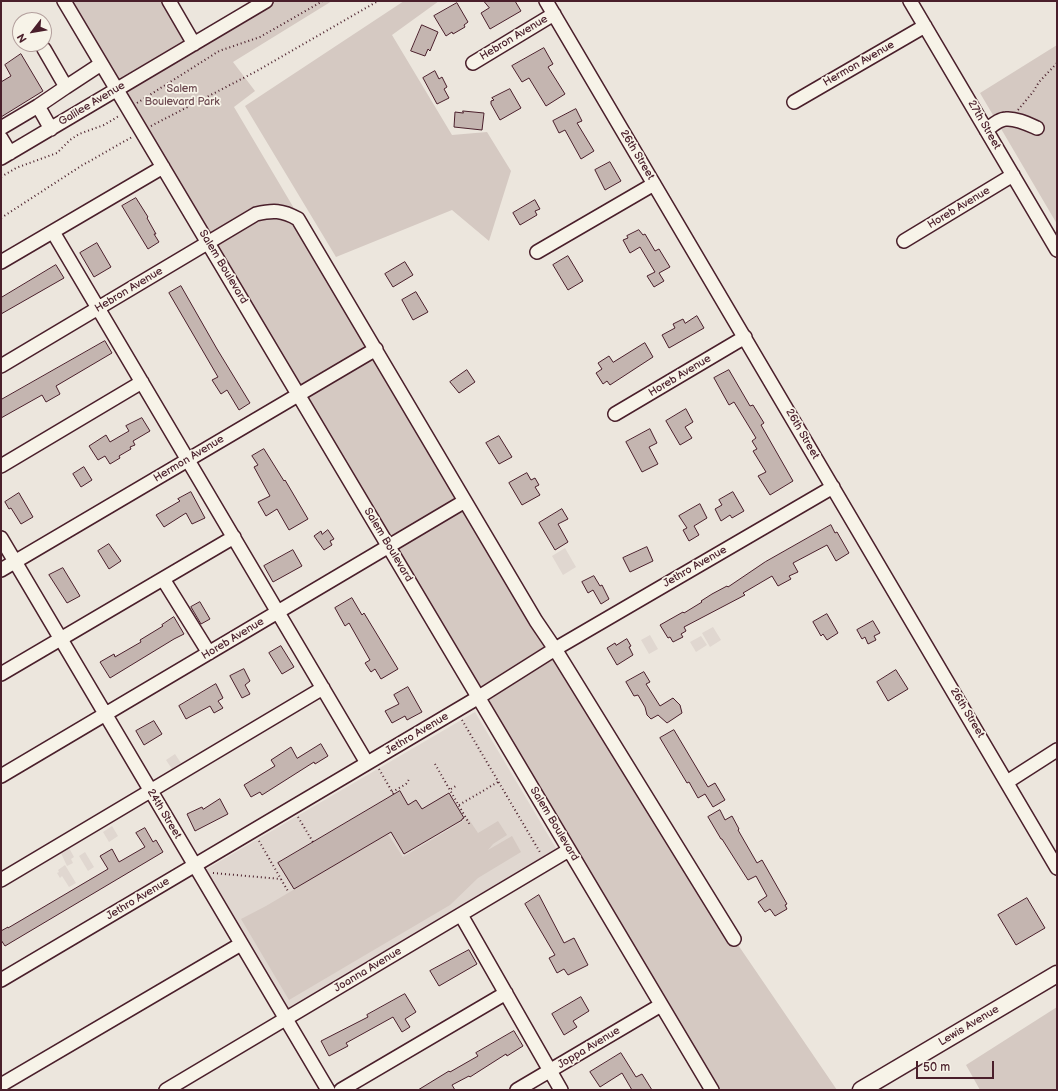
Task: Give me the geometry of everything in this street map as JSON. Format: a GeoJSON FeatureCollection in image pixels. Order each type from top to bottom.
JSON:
{"type":"FeatureCollection","features":[{"type":"Feature","properties":{"kind":"main road","name":"Lewis Avenue"},"geometry":{"type":"LineString","coordinates":[[861,1090],[1057,974]]}},
{"type":"Feature","properties":{"kind":"street","name":"Salem Boulevard"},"geometry":{"type":"LineString","coordinates":[[64,1],[712,1090]]}},
{"type":"Feature","properties":{"kind":"street"},"geometry":{"type":"LineString","coordinates":[[169,1],[194,44]]}},
{"type":"Feature","properties":{"kind":"street","name":"Galilee Avenue"},"geometry":{"type":"LineString","coordinates":[[5,156],[266,1]]}},
{"type":"Feature","properties":{"kind":"street","name":"26th Street"},"geometry":{"type":"LineString","coordinates":[[546,1],[1057,868]]}},
{"type":"Feature","properties":{"kind":"street","name":"27th Street"},"geometry":{"type":"LineString","coordinates":[[910,1],[1057,250]]}},
{"type":"Feature","properties":{"kind":"street","name":"Hebron Avenue"},"geometry":{"type":"LineString","coordinates":[[473,63],[554,14]]}},
{"type":"Feature","properties":{"kind":"street","name":"Hermon Avenue"},"geometry":{"type":"LineString","coordinates":[[794,102],[925,26]]}},
{"type":"Feature","properties":{"kind":"street"},"geometry":{"type":"LineString","coordinates":[[46,52],[66,87]]}},
{"type":"Feature","properties":{"kind":"street"},"geometry":{"type":"LineString","coordinates":[[1,128],[38,106],[101,64]]}},
{"type":"Feature","properties":{"kind":"street"},"geometry":{"type":"LineString","coordinates":[[38,106],[51,129]]}},
{"type":"Feature","properties":{"kind":"street"},"geometry":{"type":"LineString","coordinates":[[986,130],[995,123],[1006,119],[1024,122],[1037,128]]}},
{"type":"Feature","properties":{"kind":"street"},"geometry":{"type":"LineString","coordinates":[[1,138],[5,156]]}},
{"type":"Feature","properties":{"kind":"street"},"geometry":{"type":"LineString","coordinates":[[1,262],[162,167]]}},
{"type":"Feature","properties":{"kind":"street","name":"Horeb Avenue"},"geometry":{"type":"LineString","coordinates":[[904,241],[1013,176]]}},
{"type":"Feature","properties":{"kind":"street"},"geometry":{"type":"LineString","coordinates":[[537,252],[654,184]]}},
{"type":"Feature","properties":{"kind":"street","name":"Hebron Avenue"},"geometry":{"type":"LineString","coordinates":[[1,366],[256,214],[271,210],[281,212],[298,219],[376,349]]}},
{"type":"Feature","properties":{"kind":"street"},"geometry":{"type":"LineString","coordinates":[[54,232],[323,688],[370,762]]}},
{"type":"Feature","properties":{"kind":"street","name":"Horeb Avenue"},"geometry":{"type":"LineString","coordinates":[[616,414],[744,337]]}},
{"type":"Feature","properties":{"kind":"street"},"geometry":{"type":"LineString","coordinates":[[376,349],[536,621],[555,648],[734,939]]}},
{"type":"Feature","properties":{"kind":"street","name":"Hermon Avenue"},"geometry":{"type":"LineString","coordinates":[[1,570],[376,349]]}},
{"type":"Feature","properties":{"kind":"street"},"geometry":{"type":"LineString","coordinates":[[1,466],[142,382]]}},
{"type":"Feature","properties":{"kind":"street","name":"Jethro Avenue"},"geometry":{"type":"LineString","coordinates":[[1,980],[456,711],[555,648],[833,487]]}},
{"type":"Feature","properties":{"kind":"street","name":"Horeb Avenue"},"geometry":{"type":"LineString","coordinates":[[1,776],[465,501]]}},
{"type":"Feature","properties":{"kind":"street"},"geometry":{"type":"LineString","coordinates":[[1,674],[234,537]]}},
{"type":"Feature","properties":{"kind":"street","name":"24th Street"},"geometry":{"type":"LineString","coordinates":[[1,538],[328,1090]]}},
{"type":"Feature","properties":{"kind":"street"},"geometry":{"type":"LineString","coordinates":[[163,579],[209,653]]}},
{"type":"Feature","properties":{"kind":"street"},"geometry":{"type":"LineString","coordinates":[[1,880],[323,688]]}},
{"type":"Feature","properties":{"kind":"street"},"geometry":{"type":"LineString","coordinates":[[1007,782],[1057,750]]}},
{"type":"Feature","properties":{"kind":"street","name":"Joanna Avenue"},"geometry":{"type":"LineString","coordinates":[[166,1090],[570,850]]}},
{"type":"Feature","properties":{"kind":"street"},"geometry":{"type":"LineString","coordinates":[[461,915],[561,1090]]}},
{"type":"Feature","properties":{"kind":"street"},"geometry":{"type":"LineString","coordinates":[[1,1085],[241,944]]}},
{"type":"Feature","properties":{"kind":"street"},"geometry":{"type":"LineString","coordinates":[[341,1090],[506,993]]}},
{"type":"Feature","properties":{"kind":"street","name":"Joppa Avenue"},"geometry":{"type":"LineString","coordinates":[[517,1090],[661,1005]]}},
{"type":"Feature","properties":{"kind":"path"},"geometry":{"type":"LineString","coordinates":[[138,102],[219,51],[260,37],[323,1]]}},
{"type":"Feature","properties":{"kind":"path"},"geometry":{"type":"LineString","coordinates":[[150,126],[255,72],[378,1]]}},
{"type":"Feature","properties":{"kind":"path"},"geometry":{"type":"LineString","coordinates":[[1011,120],[1033,92],[1038,82],[1057,63]]}},
{"type":"Feature","properties":{"kind":"path"},"geometry":{"type":"LineString","coordinates":[[1,177],[16,168],[57,153],[70,140],[79,134],[104,125],[122,114]]}},
{"type":"Feature","properties":{"kind":"path"},"geometry":{"type":"LineString","coordinates":[[1,218],[81,166],[134,136]]}},
{"type":"Feature","properties":{"kind":"path"},"geometry":{"type":"LineString","coordinates":[[456,711],[547,864]]}},
{"type":"Feature","properties":{"kind":"path"},"geometry":{"type":"LineString","coordinates":[[370,762],[394,794]]}},
{"type":"Feature","properties":{"kind":"path"},"geometry":{"type":"LineString","coordinates":[[435,764],[470,824]]}},
{"type":"Feature","properties":{"kind":"path"},"geometry":{"type":"LineString","coordinates":[[392,792],[406,784],[410,778]]}},
{"type":"Feature","properties":{"kind":"path"},"geometry":{"type":"LineString","coordinates":[[459,805],[498,782]]}},
{"type":"Feature","properties":{"kind":"path"},"geometry":{"type":"LineString","coordinates":[[450,790],[456,786]]}},
{"type":"Feature","properties":{"kind":"path"},"geometry":{"type":"LineString","coordinates":[[293,808],[313,842]]}},
{"type":"Feature","properties":{"kind":"path"},"geometry":{"type":"LineString","coordinates":[[253,831],[289,893]]}},
{"type":"Feature","properties":{"kind":"path"},"geometry":{"type":"LineString","coordinates":[[195,866],[212,872],[281,879]]}},
{"type":"Feature","properties":{"kind":"shaded area"},"geometry":{"type":"Polygon","coordinates":[[[565,548],[576,567],[563,575],[552,556],[565,548]]]}},
{"type":"Feature","properties":{"kind":"shaded area"},"geometry":{"type":"Polygon","coordinates":[[[713,627],[721,640],[710,647],[702,633],[713,627]]]}},
{"type":"Feature","properties":{"kind":"shaded area"},"geometry":{"type":"Polygon","coordinates":[[[650,635],[658,649],[649,654],[641,640],[650,635]]]}},
{"type":"Feature","properties":{"kind":"shaded area"},"geometry":{"type":"Polygon","coordinates":[[[701,636],[707,645],[696,652],[690,642],[701,636]]]}},
{"type":"Feature","properties":{"kind":"shaded area"},"geometry":{"type":"Polygon","coordinates":[[[475,712],[557,850],[289,1010],[205,870],[475,712]]]}},
{"type":"Feature","properties":{"kind":"shaded area"},"geometry":{"type":"Polygon","coordinates":[[[175,754],[181,763],[172,769],[166,760],[175,754]]]}},
{"type":"Feature","properties":{"kind":"shaded area"},"geometry":{"type":"Polygon","coordinates":[[[112,826],[118,836],[109,842],[103,832],[112,826]]]}},
{"type":"Feature","properties":{"kind":"shaded area"},"geometry":{"type":"Polygon","coordinates":[[[68,846],[74,857],[71,859],[73,863],[67,866],[60,851],[68,846]]]}},
{"type":"Feature","properties":{"kind":"shaded area"},"geometry":{"type":"Polygon","coordinates":[[[85,852],[94,867],[88,871],[79,856],[85,852]]]}},
{"type":"Feature","properties":{"kind":"shaded area"},"geometry":{"type":"Polygon","coordinates":[[[65,865],[76,883],[69,887],[62,876],[60,878],[57,873],[59,872],[58,870],[65,865]]]}},
{"type":"Feature","properties":{"kind":"green space","name":"Salem Boulevard Park"},"geometry":{"type":"Polygon","coordinates":[[[64,1],[169,1],[194,44],[266,1],[332,1],[233,62],[255,91],[234,107],[555,649],[734,939],[837,1090],[713,1090],[64,1]]]}},
{"type":"Feature","properties":{"kind":"green space"},"geometry":{"type":"Polygon","coordinates":[[[404,1],[439,1],[392,35],[452,135],[487,132],[511,171],[489,241],[452,210],[336,257],[245,106],[404,1]]]}},
{"type":"Feature","properties":{"kind":"green space"},"geometry":{"type":"Polygon","coordinates":[[[1057,45],[1057,224],[980,93],[1057,45]]]}},
{"type":"Feature","properties":{"kind":"green space"},"geometry":{"type":"Polygon","coordinates":[[[468,818],[478,833],[498,821],[507,835],[493,844],[488,850],[512,836],[521,852],[478,878],[450,905],[289,1000],[241,919],[266,906],[388,834],[403,857],[468,818]]]}},
{"type":"Feature","properties":{"kind":"green space"},"geometry":{"type":"Polygon","coordinates":[[[1057,1007],[1057,1090],[980,1090],[966,1065],[1057,1007]]]}},
{"type":"Feature","properties":{"kind":"building"},"geometry":{"type":"Polygon","coordinates":[[[484,1],[515,1],[521,11],[490,29],[481,13],[489,8],[484,1]]]}},
{"type":"Feature","properties":{"kind":"building"},"geometry":{"type":"Polygon","coordinates":[[[457,3],[468,22],[464,25],[465,27],[446,36],[434,16],[457,3]]]}},
{"type":"Feature","properties":{"kind":"building"},"geometry":{"type":"Polygon","coordinates":[[[422,25],[438,32],[430,51],[428,49],[425,56],[411,51],[422,25]]]}},
{"type":"Feature","properties":{"kind":"building"},"geometry":{"type":"Polygon","coordinates":[[[544,48],[553,64],[548,67],[565,94],[546,106],[529,78],[522,82],[512,66],[544,48]]]}},
{"type":"Feature","properties":{"kind":"building"},"geometry":{"type":"Polygon","coordinates":[[[21,54],[43,91],[1,117],[1,82],[11,76],[5,65],[21,54]]]}},
{"type":"Feature","properties":{"kind":"building"},"geometry":{"type":"Polygon","coordinates":[[[435,71],[439,79],[442,77],[447,87],[444,89],[449,98],[437,104],[423,78],[435,71]]]}},
{"type":"Feature","properties":{"kind":"building"},"geometry":{"type":"Polygon","coordinates":[[[510,89],[521,108],[500,120],[491,104],[491,101],[494,100],[492,98],[510,89]]]}},
{"type":"Feature","properties":{"kind":"building"},"geometry":{"type":"Polygon","coordinates":[[[576,109],[582,121],[577,123],[594,151],[581,159],[565,130],[559,133],[553,121],[576,109]]]}},
{"type":"Feature","properties":{"kind":"building"},"geometry":{"type":"Polygon","coordinates":[[[463,111],[484,113],[482,130],[454,127],[455,112],[463,113],[463,111]]]}},
{"type":"Feature","properties":{"kind":"building"},"geometry":{"type":"Polygon","coordinates":[[[610,162],[621,181],[605,190],[595,170],[610,162]]]}},
{"type":"Feature","properties":{"kind":"building"},"geometry":{"type":"Polygon","coordinates":[[[136,198],[148,217],[147,218],[156,234],[154,234],[159,242],[148,249],[122,206],[136,198]]]}},
{"type":"Feature","properties":{"kind":"building"},"geometry":{"type":"Polygon","coordinates":[[[535,200],[540,209],[535,211],[537,215],[520,225],[513,213],[535,200]]]}},
{"type":"Feature","properties":{"kind":"building"},"geometry":{"type":"Polygon","coordinates":[[[639,230],[643,235],[645,234],[655,251],[659,249],[670,267],[659,273],[664,281],[654,287],[647,276],[655,272],[640,247],[630,253],[623,240],[628,238],[627,236],[639,230]]]}},
{"type":"Feature","properties":{"kind":"building"},"geometry":{"type":"Polygon","coordinates":[[[97,243],[111,267],[94,277],[80,253],[97,243]]]}},
{"type":"Feature","properties":{"kind":"building"},"geometry":{"type":"Polygon","coordinates":[[[568,256],[583,281],[568,290],[553,265],[568,256]]]}},
{"type":"Feature","properties":{"kind":"building"},"geometry":{"type":"Polygon","coordinates":[[[405,262],[413,275],[393,287],[385,274],[405,262]]]}},
{"type":"Feature","properties":{"kind":"building"},"geometry":{"type":"Polygon","coordinates":[[[56,265],[64,278],[1,314],[1,298],[56,265]]]}},
{"type":"Feature","properties":{"kind":"building"},"geometry":{"type":"Polygon","coordinates":[[[181,286],[250,403],[239,410],[227,390],[221,394],[212,380],[218,377],[169,293],[181,286]]]}},
{"type":"Feature","properties":{"kind":"building"},"geometry":{"type":"Polygon","coordinates":[[[416,292],[428,312],[413,320],[402,300],[416,292]]]}},
{"type":"Feature","properties":{"kind":"building"},"geometry":{"type":"Polygon","coordinates":[[[697,316],[704,328],[669,348],[662,335],[675,328],[673,324],[683,319],[685,323],[697,316]]]}},
{"type":"Feature","properties":{"kind":"building"},"geometry":{"type":"Polygon","coordinates":[[[105,341],[112,353],[56,386],[60,394],[46,402],[42,395],[1,418],[1,400],[105,341]]]}},
{"type":"Feature","properties":{"kind":"building"},"geometry":{"type":"Polygon","coordinates":[[[645,343],[653,357],[610,385],[607,381],[603,384],[596,373],[602,369],[598,363],[609,356],[613,362],[645,343]]]}},
{"type":"Feature","properties":{"kind":"building"},"geometry":{"type":"Polygon","coordinates":[[[467,370],[475,382],[459,393],[450,382],[467,370]]]}},
{"type":"Feature","properties":{"kind":"building"},"geometry":{"type":"Polygon","coordinates":[[[729,370],[750,406],[753,405],[764,423],[761,425],[793,481],[770,495],[758,476],[766,472],[753,451],[757,449],[752,441],[756,438],[734,402],[729,405],[714,378],[729,370]]]}},
{"type":"Feature","properties":{"kind":"building"},"geometry":{"type":"Polygon","coordinates":[[[686,409],[693,422],[685,427],[692,438],[680,445],[666,421],[686,409]]]}},
{"type":"Feature","properties":{"kind":"building"},"geometry":{"type":"Polygon","coordinates":[[[142,418],[150,431],[133,441],[135,445],[130,447],[131,449],[119,456],[120,458],[110,464],[105,456],[98,460],[89,446],[106,435],[110,442],[129,431],[126,426],[142,418]]]}},
{"type":"Feature","properties":{"kind":"building"},"geometry":{"type":"Polygon","coordinates":[[[650,429],[657,443],[649,447],[658,464],[642,472],[626,442],[650,429]]]}},
{"type":"Feature","properties":{"kind":"building"},"geometry":{"type":"Polygon","coordinates":[[[499,436],[512,457],[499,464],[486,443],[499,436]]]}},
{"type":"Feature","properties":{"kind":"building"},"geometry":{"type":"Polygon","coordinates":[[[264,449],[284,481],[285,480],[308,519],[289,530],[277,509],[266,516],[258,502],[270,496],[254,467],[258,465],[252,456],[264,449]]]}},
{"type":"Feature","properties":{"kind":"building"},"geometry":{"type":"Polygon","coordinates":[[[84,467],[92,480],[81,487],[73,474],[84,467]]]}},
{"type":"Feature","properties":{"kind":"building"},"geometry":{"type":"Polygon","coordinates":[[[527,473],[531,480],[535,478],[539,485],[535,487],[540,495],[522,505],[509,483],[527,473]]]}},
{"type":"Feature","properties":{"kind":"building"},"geometry":{"type":"Polygon","coordinates":[[[191,492],[205,518],[192,524],[186,513],[164,527],[156,515],[180,501],[178,499],[191,492]]]}},
{"type":"Feature","properties":{"kind":"building"},"geometry":{"type":"Polygon","coordinates":[[[733,492],[744,511],[732,518],[730,515],[721,521],[715,509],[722,505],[719,500],[733,492]]]}},
{"type":"Feature","properties":{"kind":"building"},"geometry":{"type":"Polygon","coordinates":[[[19,493],[33,517],[21,524],[11,508],[9,509],[5,502],[19,493]]]}},
{"type":"Feature","properties":{"kind":"building"},"geometry":{"type":"Polygon","coordinates":[[[700,504],[707,518],[694,526],[699,535],[689,541],[683,530],[687,528],[679,516],[700,504]]]}},
{"type":"Feature","properties":{"kind":"building"},"geometry":{"type":"Polygon","coordinates":[[[562,509],[568,519],[558,524],[568,542],[555,550],[539,523],[562,509]]]}},
{"type":"Feature","properties":{"kind":"building"},"geometry":{"type":"Polygon","coordinates":[[[831,525],[835,533],[837,532],[849,553],[836,561],[827,545],[793,563],[798,572],[789,576],[791,579],[778,586],[772,576],[743,593],[745,595],[684,627],[686,631],[681,634],[683,637],[673,642],[670,637],[668,638],[660,625],[683,612],[684,613],[712,594],[727,586],[728,587],[765,562],[831,525]]]}},
{"type":"Feature","properties":{"kind":"building"},"geometry":{"type":"Polygon","coordinates":[[[328,530],[334,539],[330,541],[332,545],[324,550],[314,536],[321,531],[322,534],[328,530]]]}},
{"type":"Feature","properties":{"kind":"building"},"geometry":{"type":"Polygon","coordinates":[[[109,544],[121,561],[109,569],[98,551],[109,544]]]}},
{"type":"Feature","properties":{"kind":"building"},"geometry":{"type":"Polygon","coordinates":[[[647,547],[653,561],[630,572],[623,558],[647,547]]]}},
{"type":"Feature","properties":{"kind":"building"},"geometry":{"type":"Polygon","coordinates":[[[293,550],[302,566],[273,582],[264,566],[293,550]]]}},
{"type":"Feature","properties":{"kind":"building"},"geometry":{"type":"Polygon","coordinates":[[[63,568],[80,596],[67,603],[49,575],[63,568]]]}},
{"type":"Feature","properties":{"kind":"building"},"geometry":{"type":"Polygon","coordinates":[[[594,576],[600,586],[602,585],[609,599],[601,604],[593,590],[588,593],[582,582],[594,576]]]}},
{"type":"Feature","properties":{"kind":"building"},"geometry":{"type":"Polygon","coordinates":[[[352,598],[362,615],[364,613],[398,669],[381,679],[375,669],[371,672],[365,663],[370,660],[349,623],[345,626],[335,608],[352,598]]]}},
{"type":"Feature","properties":{"kind":"building"},"geometry":{"type":"Polygon","coordinates":[[[200,602],[210,619],[201,624],[191,607],[200,602]]]}},
{"type":"Feature","properties":{"kind":"building"},"geometry":{"type":"Polygon","coordinates":[[[827,614],[838,633],[827,640],[823,634],[821,636],[813,622],[827,614]]]}},
{"type":"Feature","properties":{"kind":"building"},"geometry":{"type":"Polygon","coordinates":[[[174,617],[184,634],[110,678],[100,662],[114,654],[115,657],[141,642],[140,640],[163,626],[162,625],[174,617]]]}},
{"type":"Feature","properties":{"kind":"building"},"geometry":{"type":"Polygon","coordinates":[[[873,621],[880,633],[874,636],[876,640],[868,644],[865,637],[862,639],[857,630],[873,621]]]}},
{"type":"Feature","properties":{"kind":"building"},"geometry":{"type":"Polygon","coordinates":[[[627,639],[631,646],[629,647],[633,655],[617,665],[607,648],[615,643],[616,645],[627,639]]]}},
{"type":"Feature","properties":{"kind":"building"},"geometry":{"type":"Polygon","coordinates":[[[281,646],[294,667],[282,674],[269,653],[281,646]]]}},
{"type":"Feature","properties":{"kind":"building"},"geometry":{"type":"Polygon","coordinates":[[[244,669],[250,681],[245,685],[250,694],[242,698],[230,676],[244,669]]]}},
{"type":"Feature","properties":{"kind":"building"},"geometry":{"type":"Polygon","coordinates":[[[896,670],[908,689],[888,701],[877,682],[896,670]]]}},
{"type":"Feature","properties":{"kind":"building"},"geometry":{"type":"Polygon","coordinates":[[[644,672],[650,682],[646,684],[660,706],[673,698],[680,705],[682,713],[667,723],[658,715],[651,719],[647,715],[645,707],[638,695],[634,696],[626,682],[644,672]]]}},
{"type":"Feature","properties":{"kind":"building"},"geometry":{"type":"Polygon","coordinates":[[[216,684],[223,698],[218,701],[223,708],[214,713],[210,706],[186,719],[179,706],[216,684]]]}},
{"type":"Feature","properties":{"kind":"building"},"geometry":{"type":"Polygon","coordinates":[[[408,687],[422,712],[407,720],[405,716],[392,723],[385,711],[399,704],[394,695],[408,687]]]}},
{"type":"Feature","properties":{"kind":"building"},"geometry":{"type":"Polygon","coordinates":[[[154,721],[162,734],[144,745],[136,731],[154,721]]]}},
{"type":"Feature","properties":{"kind":"building"},"geometry":{"type":"Polygon","coordinates":[[[674,730],[708,787],[715,783],[725,800],[713,807],[705,794],[698,798],[689,782],[687,783],[660,738],[674,730]]]}},
{"type":"Feature","properties":{"kind":"building"},"geometry":{"type":"Polygon","coordinates":[[[321,744],[328,756],[315,764],[314,762],[262,795],[260,792],[251,797],[244,785],[275,766],[271,760],[291,747],[297,758],[321,744]]]}},
{"type":"Feature","properties":{"kind":"building"},"geometry":{"type":"Polygon","coordinates":[[[400,791],[408,805],[416,800],[422,809],[449,793],[464,818],[404,854],[391,832],[294,889],[278,863],[400,791]]]}},
{"type":"Feature","properties":{"kind":"building"},"geometry":{"type":"Polygon","coordinates":[[[220,799],[228,814],[195,831],[187,814],[202,807],[203,809],[220,799]]]}},
{"type":"Feature","properties":{"kind":"building"},"geometry":{"type":"Polygon","coordinates":[[[720,810],[725,820],[732,816],[739,829],[738,830],[757,863],[762,860],[787,904],[785,905],[787,909],[775,916],[770,909],[765,912],[758,902],[767,896],[756,876],[748,880],[708,817],[720,810]]]}},
{"type":"Feature","properties":{"kind":"building"},"geometry":{"type":"Polygon","coordinates":[[[145,828],[153,842],[156,840],[163,852],[5,946],[1,940],[1,931],[108,869],[100,856],[112,849],[119,862],[145,847],[136,833],[145,828]]]}},
{"type":"Feature","properties":{"kind":"building"},"geometry":{"type":"Polygon","coordinates":[[[539,895],[564,943],[574,938],[588,965],[568,975],[564,969],[557,973],[549,958],[555,955],[525,904],[539,895]]]}},
{"type":"Feature","properties":{"kind":"building"},"geometry":{"type":"Polygon","coordinates":[[[1027,898],[1045,928],[1016,945],[998,915],[1027,898]]]}},
{"type":"Feature","properties":{"kind":"building"},"geometry":{"type":"Polygon","coordinates":[[[469,950],[477,964],[439,986],[430,971],[469,950]]]}},
{"type":"Feature","properties":{"kind":"building"},"geometry":{"type":"Polygon","coordinates":[[[405,994],[416,1012],[405,1019],[410,1027],[402,1032],[393,1017],[346,1043],[348,1046],[329,1056],[321,1041],[368,1017],[367,1015],[405,994]]]}},
{"type":"Feature","properties":{"kind":"building"},"geometry":{"type":"Polygon","coordinates":[[[581,997],[589,1011],[573,1021],[577,1027],[564,1035],[552,1014],[581,997]]]}},
{"type":"Feature","properties":{"kind":"building"},"geometry":{"type":"Polygon","coordinates":[[[514,1031],[523,1046],[507,1056],[506,1054],[470,1077],[469,1076],[452,1085],[455,1090],[418,1090],[449,1071],[450,1072],[478,1056],[476,1053],[514,1031]]]}},
{"type":"Feature","properties":{"kind":"building"},"geometry":{"type":"Polygon","coordinates":[[[621,1053],[636,1077],[642,1074],[652,1090],[632,1090],[622,1073],[600,1087],[590,1072],[621,1053]]]}}]}
